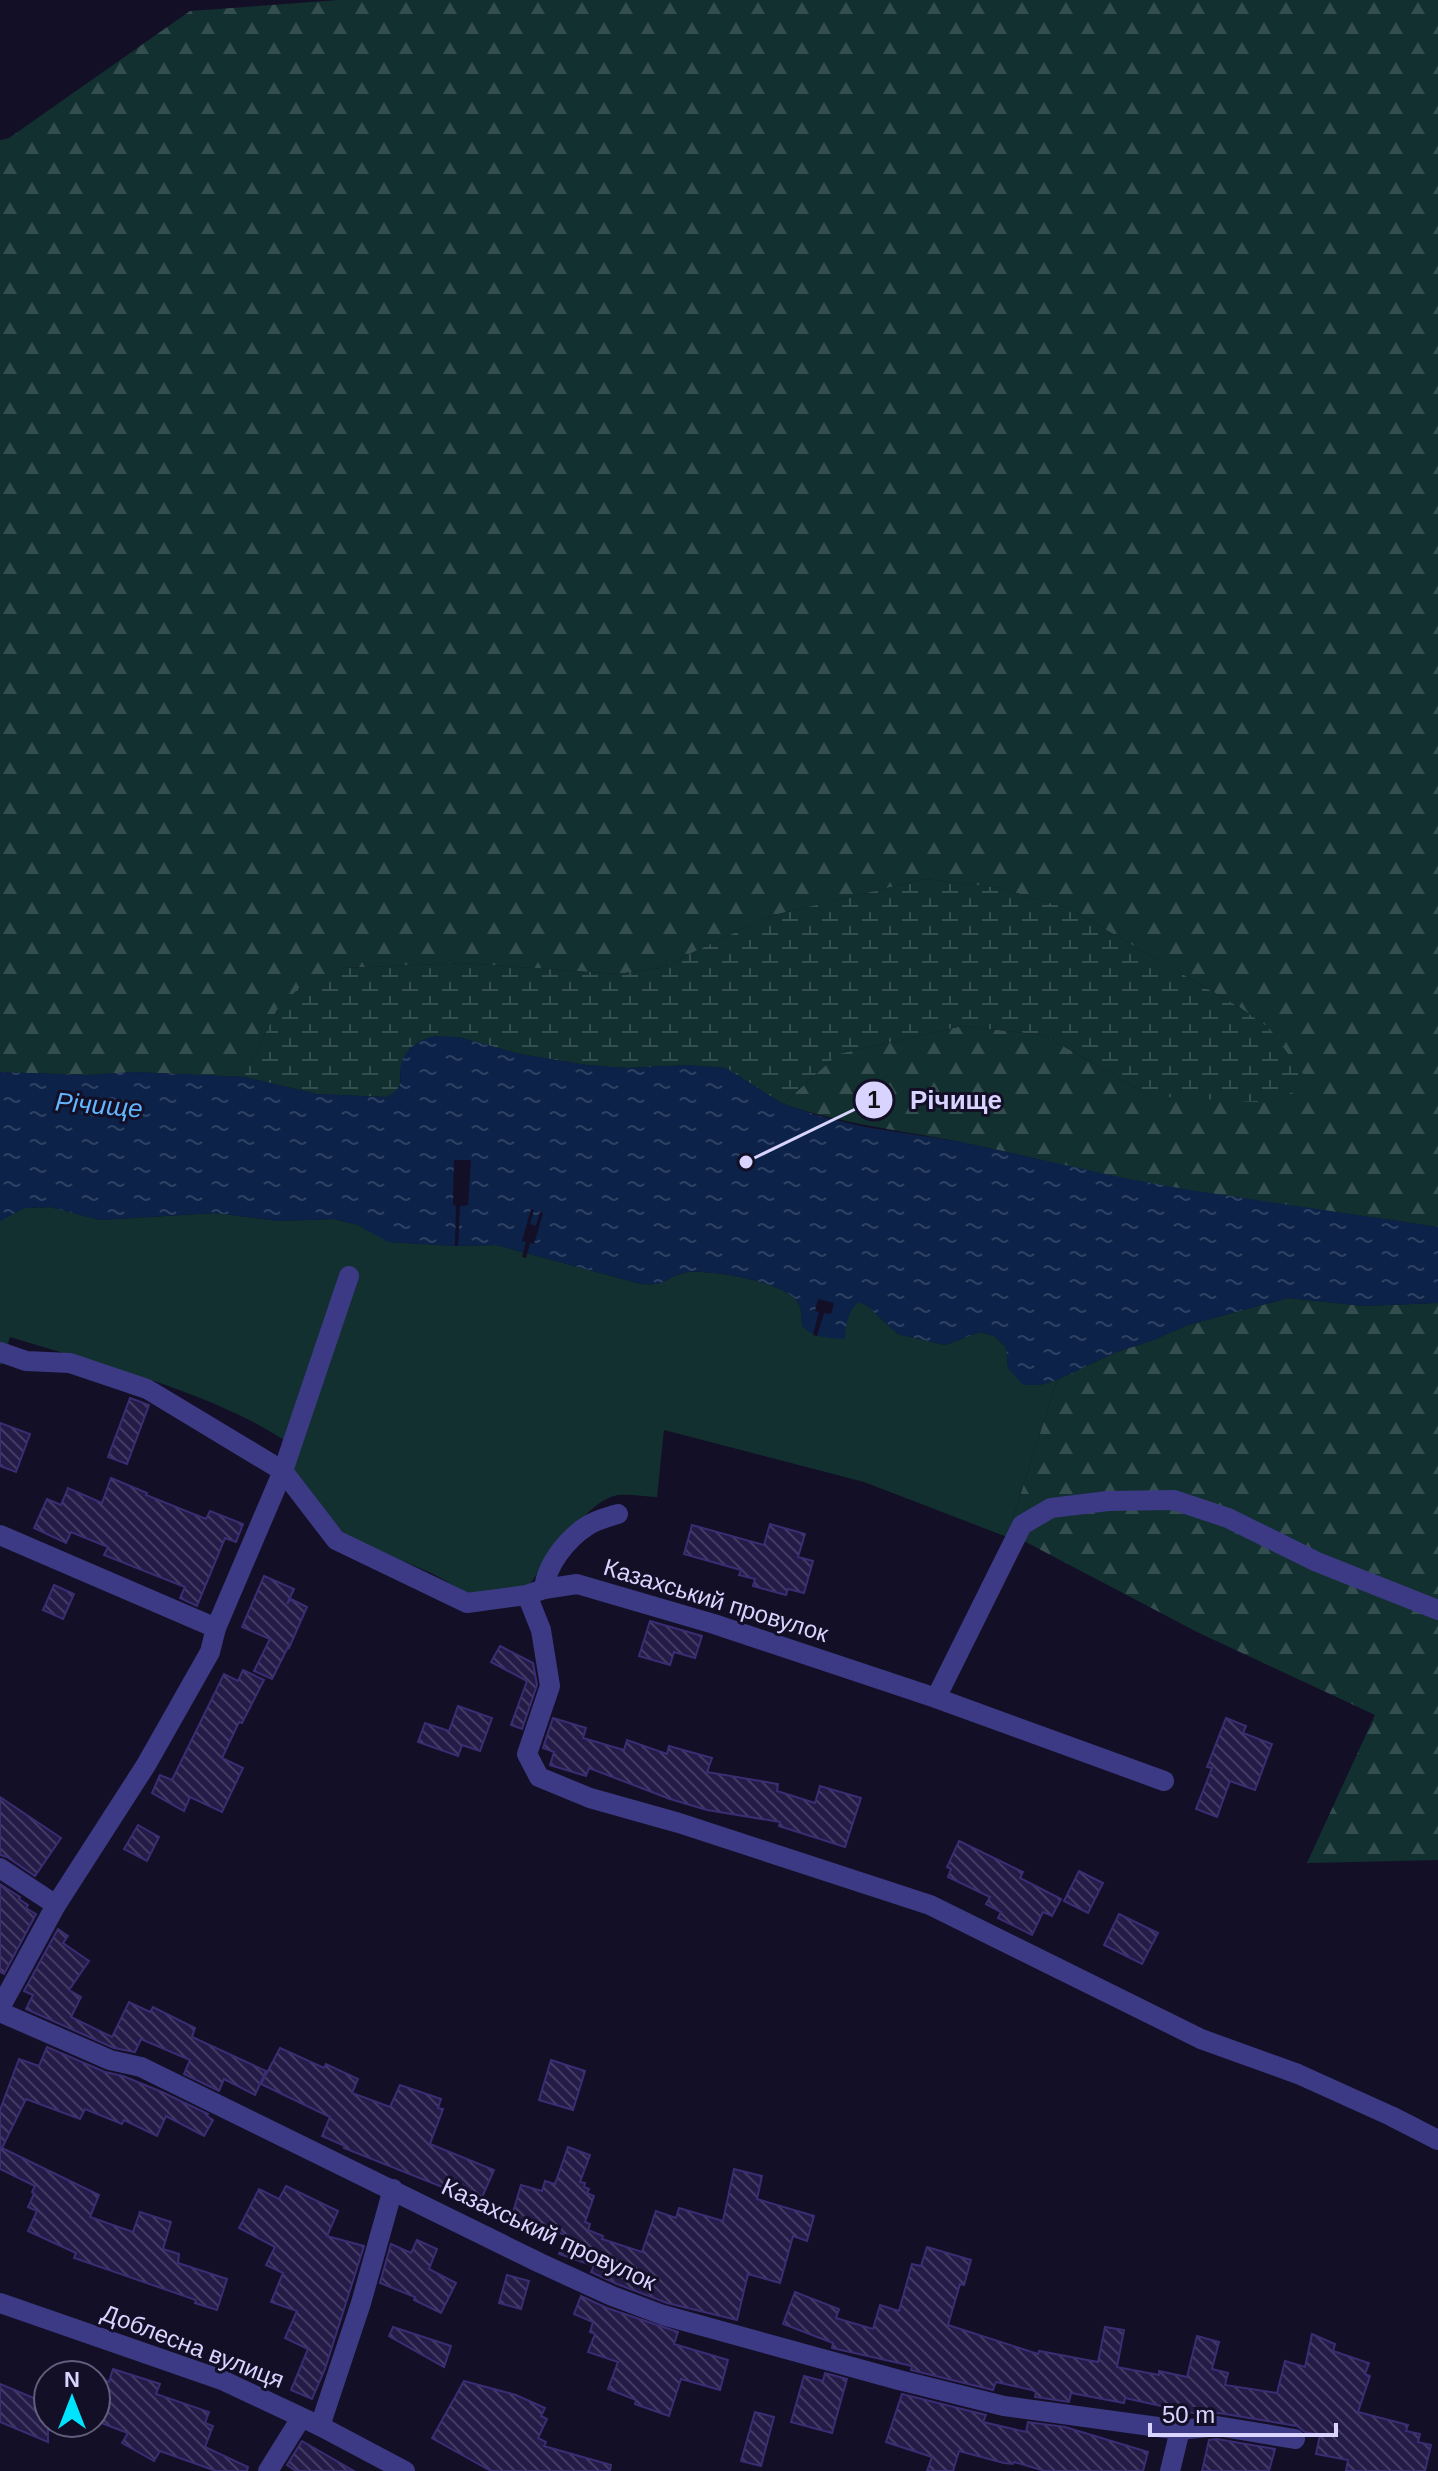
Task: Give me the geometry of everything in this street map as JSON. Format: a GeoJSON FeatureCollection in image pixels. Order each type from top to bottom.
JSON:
{"type":"FeatureCollection","features":[{"type":"Feature","properties":{"kind":"street"},"geometry":{"type":"LineString","coordinates":[[283,1471],[349,1276]]}},
{"type":"Feature","properties":{"kind":"street","name":"Казахський провулок"},"geometry":{"type":"LineString","coordinates":[[0,1352],[26,1361],[70,1363],[147,1389],[283,1471],[336,1540],[467,1603],[577,1584],[714,1624],[936,1698],[1164,1781]]}},
{"type":"Feature","properties":{"kind":"street","name":"Казахський провулок"},"geometry":{"type":"LineString","coordinates":[[283,1471],[216,1628],[210,1652],[56,1905],[0,2010],[110,2060],[141,2067],[540,2263],[663,2315],[1004,2406],[1180,2430],[1217,2426],[1295,2439]]}},
{"type":"Feature","properties":{"kind":"street"},"geometry":{"type":"LineString","coordinates":[[936,1698],[1022,1525],[1051,1508],[1108,1501],[1174,1500],[1228,1518],[1317,1562],[1438,1610]]}},
{"type":"Feature","properties":{"kind":"street"},"geometry":{"type":"LineString","coordinates":[[618,1514],[589,1524],[565,1545],[536,1592],[550,1686],[527,1754],[539,1777],[590,1798],[679,1823],[930,1905],[1201,2039],[1298,2074],[1438,2140]]}},
{"type":"Feature","properties":{"kind":"street"},"geometry":{"type":"LineString","coordinates":[[0,1535],[216,1628]]}},
{"type":"Feature","properties":{"kind":"street"},"geometry":{"type":"LineString","coordinates":[[0,1868],[56,1905]]}},
{"type":"Feature","properties":{"kind":"street"},"geometry":{"type":"LineString","coordinates":[[320,2426],[361,2303],[393,2189]]}},
{"type":"Feature","properties":{"kind":"street","name":"Доблесна вулиця"},"geometry":{"type":"LineString","coordinates":[[0,2303],[222,2380],[320,2426],[405,2471]]}},
{"type":"Feature","properties":{"kind":"street"},"geometry":{"type":"LineString","coordinates":[[268,2471],[301,2418]]}},
{"type":"Feature","properties":{"kind":"street"},"geometry":{"type":"LineString","coordinates":[[1170,2471],[1180,2430]]}},
{"type":"Feature","properties":{"kind":"green space"},"geometry":{"type":"Polygon","coordinates":[[[339,0],[1438,0],[1438,1227],[1126,1179],[981,1146],[849,1122],[783,1104],[838,1054],[962,1026],[1044,1035],[1150,1096],[1269,1028],[1239,1007],[1070,909],[1000,888],[925,879],[770,916],[660,968],[617,974],[463,963],[343,968],[277,1010],[244,1077],[135,1072],[87,1075],[0,1072],[0,140],[9,138],[190,11],[339,0]]]}},
{"type":"Feature","properties":{"kind":"green space"},"geometry":{"type":"Polygon","coordinates":[[[925,879],[1000,888],[1070,909],[1239,1007],[1269,1028],[1309,1082],[1274,1103],[1150,1096],[1044,1035],[962,1026],[838,1054],[783,1104],[726,1068],[587,1065],[520,1054],[458,1037],[427,1038],[410,1048],[400,1070],[400,1084],[396,1092],[386,1097],[317,1094],[244,1077],[277,1010],[306,981],[343,968],[463,963],[617,974],[660,968],[770,916],[925,879]]]}},
{"type":"Feature","properties":{"kind":"green space"},"geometry":{"type":"Polygon","coordinates":[[[50,1207],[100,1220],[214,1213],[280,1221],[334,1219],[358,1225],[389,1242],[496,1245],[641,1284],[658,1284],[689,1272],[728,1275],[785,1291],[800,1307],[802,1326],[846,1321],[858,1302],[866,1305],[898,1334],[945,1345],[980,1332],[994,1336],[1006,1347],[1008,1368],[1039,1385],[1057,1380],[1007,1537],[864,1482],[664,1430],[657,1497],[618,1495],[606,1499],[581,1519],[529,1585],[469,1594],[433,1574],[346,1536],[290,1470],[299,1450],[234,1412],[160,1383],[10,1337],[0,1364],[0,1221],[24,1208],[50,1207]]]}},
{"type":"Feature","properties":{"kind":"green space"},"geometry":{"type":"Polygon","coordinates":[[[1288,1298],[1364,1306],[1438,1303],[1438,1860],[1307,1863],[1375,1715],[1197,1632],[1022,1540],[1007,1537],[1057,1380],[1116,1352],[1185,1326],[1288,1298]]]}},
{"type":"Feature","properties":{"kind":"water"},"geometry":{"type":"Polygon","coordinates":[[[436,1036],[458,1037],[520,1054],[587,1065],[726,1068],[783,1104],[865,1127],[961,1142],[1190,1190],[1438,1227],[1438,1303],[1364,1306],[1288,1298],[1185,1326],[1116,1352],[1057,1380],[1023,1385],[1008,1368],[1006,1347],[994,1336],[980,1332],[945,1345],[898,1334],[866,1305],[858,1302],[849,1315],[845,1339],[822,1337],[802,1326],[798,1303],[785,1291],[728,1275],[689,1272],[658,1284],[641,1284],[496,1245],[388,1242],[358,1225],[334,1219],[280,1221],[214,1213],[100,1220],[50,1207],[24,1208],[0,1221],[0,1072],[87,1075],[135,1072],[244,1077],[317,1094],[386,1097],[399,1086],[401,1063],[408,1052],[417,1043],[436,1036]]]}},
{"type":"Feature","properties":{"kind":"pier"},"geometry":{"type":"Polygon","coordinates":[[[454,1160],[471,1160],[468,1205],[460,1206],[458,1246],[455,1246],[456,1206],[453,1205],[454,1160]]]}},
{"type":"Feature","properties":{"kind":"pier"},"geometry":{"type":"Polygon","coordinates":[[[531,1209],[534,1210],[530,1224],[536,1226],[540,1212],[543,1213],[534,1244],[530,1243],[526,1258],[522,1257],[526,1242],[522,1241],[531,1209]]]}},
{"type":"Feature","properties":{"kind":"pier"},"geometry":{"type":"Polygon","coordinates":[[[818,1299],[834,1303],[831,1314],[824,1313],[817,1336],[813,1335],[819,1312],[815,1311],[818,1299]]]}},
{"type":"Feature","properties":{"kind":"building"},"geometry":{"type":"Polygon","coordinates":[[[130,1398],[149,1405],[127,1464],[108,1457],[130,1398]]]}},
{"type":"Feature","properties":{"kind":"building"},"geometry":{"type":"Polygon","coordinates":[[[0,1423],[30,1434],[16,1472],[0,1466],[0,1423]]]}},
{"type":"Feature","properties":{"kind":"building"},"geometry":{"type":"Polygon","coordinates":[[[111,1478],[206,1519],[210,1511],[243,1524],[236,1542],[225,1538],[197,1606],[180,1598],[185,1587],[104,1555],[108,1547],[71,1532],[66,1543],[34,1528],[47,1499],[61,1505],[68,1488],[102,1503],[111,1478]]]}},
{"type":"Feature","properties":{"kind":"building"},"geometry":{"type":"Polygon","coordinates":[[[770,1524],[805,1534],[798,1557],[813,1561],[804,1593],[788,1589],[786,1595],[753,1586],[755,1579],[739,1575],[741,1570],[684,1554],[692,1525],[764,1545],[770,1524]]]}},
{"type":"Feature","properties":{"kind":"building"},"geometry":{"type":"Polygon","coordinates":[[[264,1576],[294,1589],[287,1604],[291,1599],[307,1607],[272,1679],[254,1671],[270,1639],[242,1627],[264,1576]]]}},
{"type":"Feature","properties":{"kind":"building"},"geometry":{"type":"Polygon","coordinates":[[[54,1585],[74,1594],[63,1619],[43,1610],[54,1585]]]}},
{"type":"Feature","properties":{"kind":"building"},"geometry":{"type":"Polygon","coordinates":[[[650,1621],[702,1636],[695,1658],[674,1652],[670,1665],[639,1656],[650,1621]]]}},
{"type":"Feature","properties":{"kind":"building"},"geometry":{"type":"Polygon","coordinates":[[[500,1646],[533,1663],[537,1685],[522,1729],[511,1725],[527,1681],[491,1662],[500,1646]]]}},
{"type":"Feature","properties":{"kind":"building"},"geometry":{"type":"Polygon","coordinates":[[[243,1670],[264,1680],[222,1758],[243,1768],[222,1812],[190,1797],[184,1811],[152,1793],[160,1775],[172,1780],[224,1674],[238,1681],[243,1670]]]}},
{"type":"Feature","properties":{"kind":"building"},"geometry":{"type":"Polygon","coordinates":[[[458,1706],[492,1718],[480,1751],[462,1745],[458,1756],[418,1742],[425,1723],[449,1731],[458,1706]]]}},
{"type":"Feature","properties":{"kind":"building"},"geometry":{"type":"Polygon","coordinates":[[[553,1718],[586,1728],[583,1738],[624,1750],[627,1740],[667,1754],[669,1746],[712,1758],[707,1772],[778,1784],[777,1791],[815,1803],[820,1786],[861,1798],[845,1847],[779,1826],[780,1822],[707,1810],[670,1799],[589,1768],[586,1776],[550,1765],[554,1752],[543,1748],[553,1718]]]}},
{"type":"Feature","properties":{"kind":"building"},"geometry":{"type":"Polygon","coordinates":[[[1226,1718],[1246,1726],[1243,1733],[1272,1744],[1255,1790],[1230,1781],[1217,1817],[1196,1809],[1212,1768],[1207,1767],[1226,1718]]]}},
{"type":"Feature","properties":{"kind":"building"},"geometry":{"type":"Polygon","coordinates":[[[0,1797],[61,1838],[35,1876],[0,1855],[0,1797]]]}},
{"type":"Feature","properties":{"kind":"building"},"geometry":{"type":"Polygon","coordinates":[[[138,1825],[159,1837],[147,1861],[124,1849],[138,1825]]]}},
{"type":"Feature","properties":{"kind":"building"},"geometry":{"type":"Polygon","coordinates":[[[959,1841],[1023,1872],[1020,1878],[1061,1899],[1052,1916],[1043,1912],[1032,1935],[998,1918],[1001,1912],[986,1904],[990,1897],[948,1877],[951,1869],[947,1867],[959,1841]]]}},
{"type":"Feature","properties":{"kind":"building"},"geometry":{"type":"Polygon","coordinates":[[[1079,1871],[1103,1883],[1088,1913],[1064,1901],[1079,1871]]]}},
{"type":"Feature","properties":{"kind":"building"},"geometry":{"type":"Polygon","coordinates":[[[0,1884],[20,1897],[28,1905],[26,1908],[36,1914],[4,1974],[0,1972],[0,1884]]]}},
{"type":"Feature","properties":{"kind":"building"},"geometry":{"type":"Polygon","coordinates":[[[1119,1914],[1158,1933],[1142,1964],[1104,1945],[1119,1914]]]}},
{"type":"Feature","properties":{"kind":"building"},"geometry":{"type":"Polygon","coordinates":[[[58,1929],[68,1936],[63,1943],[89,1961],[69,1990],[81,1997],[71,2017],[112,2037],[129,2002],[150,2012],[153,2007],[195,2028],[192,2037],[266,2071],[255,2095],[224,2079],[219,2091],[184,2074],[190,2060],[141,2039],[135,2052],[114,2048],[26,2009],[33,1995],[24,1991],[58,1929]]]}},
{"type":"Feature","properties":{"kind":"building"},"geometry":{"type":"Polygon","coordinates":[[[47,2047],[162,2092],[208,2114],[213,2120],[204,2136],[166,2116],[157,2136],[124,2120],[122,2124],[85,2109],[80,2119],[26,2099],[2,2148],[99,2195],[90,2217],[133,2232],[140,2212],[171,2222],[163,2249],[179,2254],[178,2263],[227,2279],[217,2310],[74,2258],[76,2253],[28,2231],[37,2211],[28,2207],[35,2186],[0,2169],[0,2110],[19,2059],[39,2066],[47,2047]]]}},
{"type":"Feature","properties":{"kind":"building"},"geometry":{"type":"Polygon","coordinates":[[[280,2048],[358,2079],[352,2093],[390,2107],[400,2085],[441,2099],[438,2108],[443,2109],[430,2144],[494,2170],[480,2202],[344,2148],[322,2136],[330,2117],[261,2084],[280,2048]]]}},
{"type":"Feature","properties":{"kind":"building"},"geometry":{"type":"Polygon","coordinates":[[[551,2060],[585,2071],[573,2110],[539,2100],[551,2060]]]}},
{"type":"Feature","properties":{"kind":"building"},"geometry":{"type":"Polygon","coordinates":[[[568,2147],[590,2155],[580,2182],[589,2189],[587,2193],[594,2196],[585,2222],[590,2224],[588,2230],[603,2236],[602,2239],[642,2252],[656,2211],[676,2218],[679,2208],[723,2221],[734,2169],[762,2176],[757,2199],[814,2216],[807,2241],[793,2236],[780,2283],[748,2274],[737,2320],[667,2303],[617,2284],[591,2272],[594,2266],[559,2254],[566,2235],[511,2219],[521,2185],[542,2191],[545,2181],[555,2184],[568,2147]]]}},
{"type":"Feature","properties":{"kind":"building"},"geometry":{"type":"Polygon","coordinates":[[[286,2186],[338,2211],[327,2236],[364,2246],[325,2369],[312,2399],[291,2390],[308,2349],[285,2338],[297,2311],[271,2302],[283,2273],[266,2265],[275,2247],[239,2228],[259,2189],[279,2199],[286,2186]]]}},
{"type":"Feature","properties":{"kind":"building"},"geometry":{"type":"Polygon","coordinates":[[[417,2240],[437,2249],[429,2269],[456,2283],[441,2313],[414,2300],[415,2297],[380,2283],[391,2244],[411,2253],[417,2240]]]}},
{"type":"Feature","properties":{"kind":"building"},"geometry":{"type":"Polygon","coordinates":[[[927,2247],[971,2260],[948,2325],[1038,2354],[1039,2351],[1098,2362],[1105,2327],[1124,2330],[1117,2367],[1187,2377],[1197,2336],[1219,2342],[1212,2369],[1228,2373],[1225,2385],[1277,2393],[1285,2361],[1305,2367],[1312,2334],[1335,2344],[1333,2351],[1369,2363],[1365,2374],[1370,2376],[1358,2412],[1408,2425],[1406,2431],[1420,2434],[1418,2442],[1431,2445],[1425,2471],[1346,2471],[1348,2460],[1316,2454],[1320,2435],[1305,2432],[1297,2426],[1219,2413],[1202,2415],[1125,2398],[1124,2403],[1071,2393],[1069,2402],[1035,2397],[1036,2392],[1032,2390],[996,2382],[993,2390],[911,2370],[912,2366],[832,2348],[833,2343],[783,2324],[795,2292],[839,2309],[836,2318],[873,2329],[880,2305],[899,2311],[912,2264],[921,2266],[927,2247]]]}},
{"type":"Feature","properties":{"kind":"building"},"geometry":{"type":"Polygon","coordinates":[[[507,2275],[529,2281],[521,2309],[499,2303],[507,2275]]]}},
{"type":"Feature","properties":{"kind":"building"},"geometry":{"type":"Polygon","coordinates":[[[581,2296],[678,2332],[674,2344],[728,2360],[720,2390],[681,2379],[669,2416],[635,2404],[636,2400],[608,2389],[618,2362],[588,2352],[595,2334],[590,2332],[593,2322],[574,2314],[581,2296]]]}},
{"type":"Feature","properties":{"kind":"building"},"geometry":{"type":"Polygon","coordinates":[[[393,2327],[451,2346],[444,2367],[389,2336],[393,2327]]]}},
{"type":"Feature","properties":{"kind":"building"},"geometry":{"type":"Polygon","coordinates":[[[113,2369],[160,2384],[156,2394],[209,2412],[205,2423],[213,2426],[205,2447],[248,2467],[247,2471],[216,2471],[160,2451],[154,2461],[122,2443],[128,2433],[112,2427],[113,2369]]]}},
{"type":"Feature","properties":{"kind":"building"},"geometry":{"type":"Polygon","coordinates":[[[825,2373],[847,2379],[832,2433],[791,2422],[804,2376],[823,2381],[825,2373]]]}},
{"type":"Feature","properties":{"kind":"building"},"geometry":{"type":"Polygon","coordinates":[[[464,2381],[516,2395],[545,2408],[541,2416],[547,2419],[538,2438],[546,2442],[544,2446],[611,2465],[610,2471],[491,2471],[432,2438],[464,2381]]]}},
{"type":"Feature","properties":{"kind":"building"},"geometry":{"type":"Polygon","coordinates":[[[0,2384],[32,2397],[32,2435],[0,2422],[0,2384]]]}},
{"type":"Feature","properties":{"kind":"building"},"geometry":{"type":"Polygon","coordinates":[[[902,2394],[986,2415],[983,2422],[1026,2432],[1028,2422],[1065,2427],[1148,2452],[1143,2471],[1045,2471],[959,2451],[953,2471],[927,2471],[932,2457],[886,2442],[902,2394]]]}},
{"type":"Feature","properties":{"kind":"building"},"geometry":{"type":"Polygon","coordinates":[[[755,2412],[774,2417],[761,2466],[741,2461],[755,2412]]]}},
{"type":"Feature","properties":{"kind":"building"},"geometry":{"type":"Polygon","coordinates":[[[1209,2440],[1275,2449],[1269,2471],[1202,2471],[1209,2440]]]}},
{"type":"Feature","properties":{"kind":"building"},"geometry":{"type":"Polygon","coordinates":[[[302,2441],[354,2471],[296,2471],[287,2465],[302,2441]]]}},
{"type":"Feature","properties":{"kind":"place","name":"Річище"},"geometry":{"type":"Point","coordinates":[746,1162]}}]}
